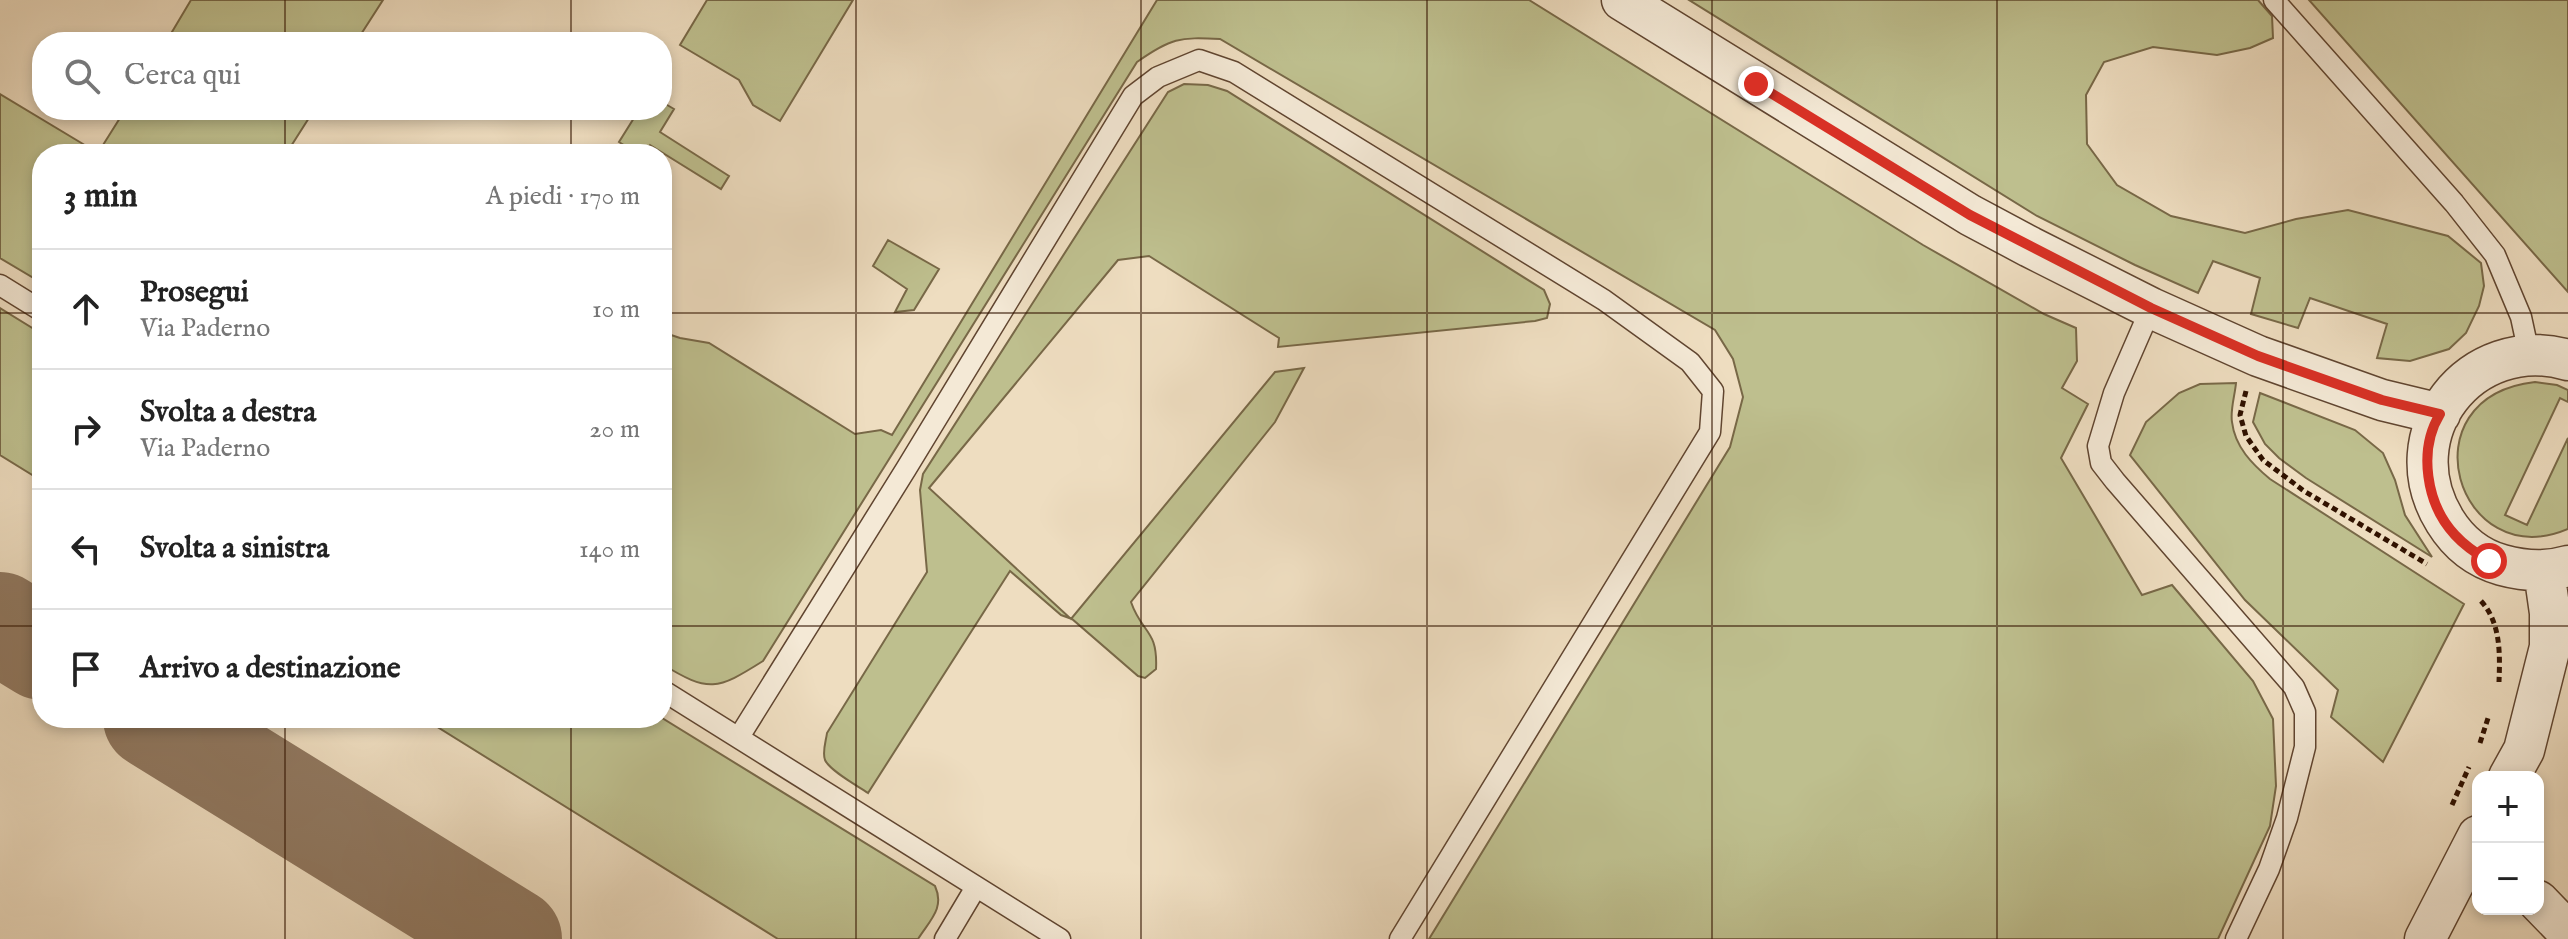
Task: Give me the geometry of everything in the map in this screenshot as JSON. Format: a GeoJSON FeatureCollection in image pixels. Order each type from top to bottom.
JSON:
{"type":"FeatureCollection","features":[{"type":"Feature","properties":{"kind":"street"},"geometry":{"type":"LineString","coordinates":[[1622,0],[1970,215],[2151,308],[2258,356],[2382,400],[2440,414]]}},
{"type":"Feature","properties":{"kind":"street"},"geometry":{"type":"LineString","coordinates":[[2512,771],[2524,750],[2550,647],[2550,613],[2556,568],[2522,571],[2489,561],[2469,549],[2452,533],[2437,508],[2428,481],[2427,451],[2434,423],[2452,392],[2479,369],[2512,356],[2529,354],[2548,354],[2568,360]]}},
{"type":"Feature","properties":{"kind":"street"},"geometry":{"type":"LineString","coordinates":[[2425,939],[2474,843]]}},
{"type":"Feature","properties":{"kind":"street"},"geometry":{"type":"LineString","coordinates":[[2544,907],[2568,932]]}},
{"type":"Feature","properties":{"kind":"lane"},"geometry":{"type":"LineString","coordinates":[[2274,0],[2454,203],[2495,255],[2521,317],[2529,354]]}},
{"type":"Feature","properties":{"kind":"lane"},"geometry":{"type":"LineString","coordinates":[[739,737],[1133,96],[1158,77],[1199,60],[1234,72],[1604,300],[1690,362],[1713,391],[1710,432],[1400,939]]}},
{"type":"Feature","properties":{"kind":"lane"},"geometry":{"type":"LineString","coordinates":[[0,285],[32,305]]}},
{"type":"Feature","properties":{"kind":"lane"},"geometry":{"type":"LineString","coordinates":[[2151,308],[2114,393],[2098,446],[2101,463],[2294,687],[2305,712],[2305,747],[2287,818],[2269,869],[2236,939]]}},
{"type":"Feature","properties":{"kind":"lane"},"geometry":{"type":"LineString","coordinates":[[672,696],[1060,939]]}},
{"type":"Feature","properties":{"kind":"lane"},"geometry":{"type":"LineString","coordinates":[[945,939],[976,887]]}},
{"type":"Feature","properties":{"kind":"path"},"geometry":{"type":"LineString","coordinates":[[2258,356],[2240,415],[2246,436],[2263,460],[2304,491],[2433,567]]}},
{"type":"Feature","properties":{"kind":"path"},"geometry":{"type":"LineString","coordinates":[[2471,590],[2489,610],[2500,645],[2499,685]]}},
{"type":"Feature","properties":{"kind":"path"},"geometry":{"type":"LineString","coordinates":[[2476,751],[2490,711]]}},
{"type":"Feature","properties":{"kind":"path"},"geometry":{"type":"LineString","coordinates":[[2452,806],[2470,765]]}},
{"type":"Feature","properties":{"kind":"green space"},"geometry":{"type":"Polygon","coordinates":[[[191,0],[383,0],[362,32],[172,32],[191,0]]]}},
{"type":"Feature","properties":{"kind":"green space"},"geometry":{"type":"Polygon","coordinates":[[[707,0],[853,0],[780,121],[753,105],[739,80],[680,45],[707,0]]]}},
{"type":"Feature","properties":{"kind":"green space"},"geometry":{"type":"Polygon","coordinates":[[[1157,0],[1529,0],[1923,245],[2044,314],[2076,328],[2077,361],[2062,388],[2088,404],[2061,458],[2142,595],[2172,585],[2253,681],[2273,719],[2276,786],[2270,826],[2218,939],[1429,939],[1730,447],[1743,397],[1733,359],[1715,330],[1220,39],[1176,41],[1137,62],[763,661],[734,678],[713,684],[691,680],[672,670],[672,335],[709,343],[855,434],[881,430],[892,435],[1157,0]]]}},
{"type":"Feature","properties":{"kind":"green space"},"geometry":{"type":"Polygon","coordinates":[[[1689,0],[2258,0],[2272,16],[2273,38],[2250,48],[2217,55],[2153,47],[2104,62],[2086,95],[2087,144],[2117,185],[2171,216],[2245,233],[2296,219],[2348,210],[2448,236],[2481,263],[2484,286],[2479,306],[2466,333],[2449,349],[2410,361],[2377,358],[2387,324],[2310,298],[2298,328],[2251,314],[2260,278],[2213,261],[2198,293],[2135,265],[2037,216],[1689,0]]]}},
{"type":"Feature","properties":{"kind":"green space"},"geometry":{"type":"Polygon","coordinates":[[[2309,0],[2568,0],[2568,292],[2309,0]]]}},
{"type":"Feature","properties":{"kind":"green space"},"geometry":{"type":"Polygon","coordinates":[[[1184,84],[1208,85],[1227,91],[1544,290],[1550,304],[1547,318],[1535,321],[1278,347],[1279,338],[1149,256],[1118,260],[929,488],[1070,618],[1061,615],[1010,571],[868,793],[825,760],[827,733],[927,572],[920,490],[923,474],[1168,92],[1184,84]]]}},
{"type":"Feature","properties":{"kind":"green space"},"geometry":{"type":"Polygon","coordinates":[[[0,94],[32,113],[32,120],[43,120],[83,144],[32,144],[32,277],[0,258],[0,94]]]}},
{"type":"Feature","properties":{"kind":"green space"},"geometry":{"type":"Polygon","coordinates":[[[119,120],[308,120],[292,144],[104,144],[119,120]]]}},
{"type":"Feature","properties":{"kind":"green space"},"geometry":{"type":"Polygon","coordinates":[[[633,120],[667,120],[660,132],[729,176],[721,189],[672,159],[672,144],[619,142],[633,120]]]}},
{"type":"Feature","properties":{"kind":"green space"},"geometry":{"type":"Polygon","coordinates":[[[888,240],[939,269],[914,310],[895,312],[907,289],[873,266],[888,240]]]}},
{"type":"Feature","properties":{"kind":"green space"},"geometry":{"type":"Polygon","coordinates":[[[0,308],[32,328],[32,475],[0,455],[0,308]]]}},
{"type":"Feature","properties":{"kind":"green space"},"geometry":{"type":"Polygon","coordinates":[[[1304,368],[1275,422],[1131,602],[1152,639],[1156,669],[1145,678],[1138,676],[1071,619],[1275,372],[1304,368]]]}},
{"type":"Feature","properties":{"kind":"green space"},"geometry":{"type":"Polygon","coordinates":[[[2535,382],[2568,390],[2568,402],[2560,398],[2505,515],[2527,525],[2568,438],[2568,529],[2529,537],[2497,528],[2474,507],[2460,479],[2458,447],[2469,418],[2494,395],[2535,382]]]}},
{"type":"Feature","properties":{"kind":"green space"},"geometry":{"type":"Polygon","coordinates":[[[2236,383],[2232,413],[2234,431],[2245,454],[2257,467],[2270,479],[2464,604],[2383,762],[2331,717],[2338,690],[2245,600],[2130,455],[2146,422],[2179,393],[2200,384],[2236,383]]]}},
{"type":"Feature","properties":{"kind":"green space"},"geometry":{"type":"Polygon","coordinates":[[[2260,393],[2355,430],[2383,453],[2405,515],[2432,557],[2279,458],[2265,444],[2253,422],[2260,393]]]}},
{"type":"Feature","properties":{"kind":"green space"},"geometry":{"type":"Polygon","coordinates":[[[672,724],[935,886],[938,894],[937,907],[918,939],[778,939],[439,728],[672,728],[672,724]]]}},
{"type":"Feature","properties":{"kind":"taxiway"},"geometry":{"type":"LineString","coordinates":[[0,623],[32,643]]}},
{"type":"Feature","properties":{"kind":"taxiway"},"geometry":{"type":"LineString","coordinates":[[170,728],[511,939]]}},
{"type":"Feature","properties":{"kind":"route"},"geometry":{"type":"LineString","coordinates":[[1756,84],[1970,215],[2151,308],[2258,356],[2382,400],[2440,414],[2434,423],[2427,451],[2428,481],[2437,508],[2452,533],[2469,549],[2489,561]]}}]}
